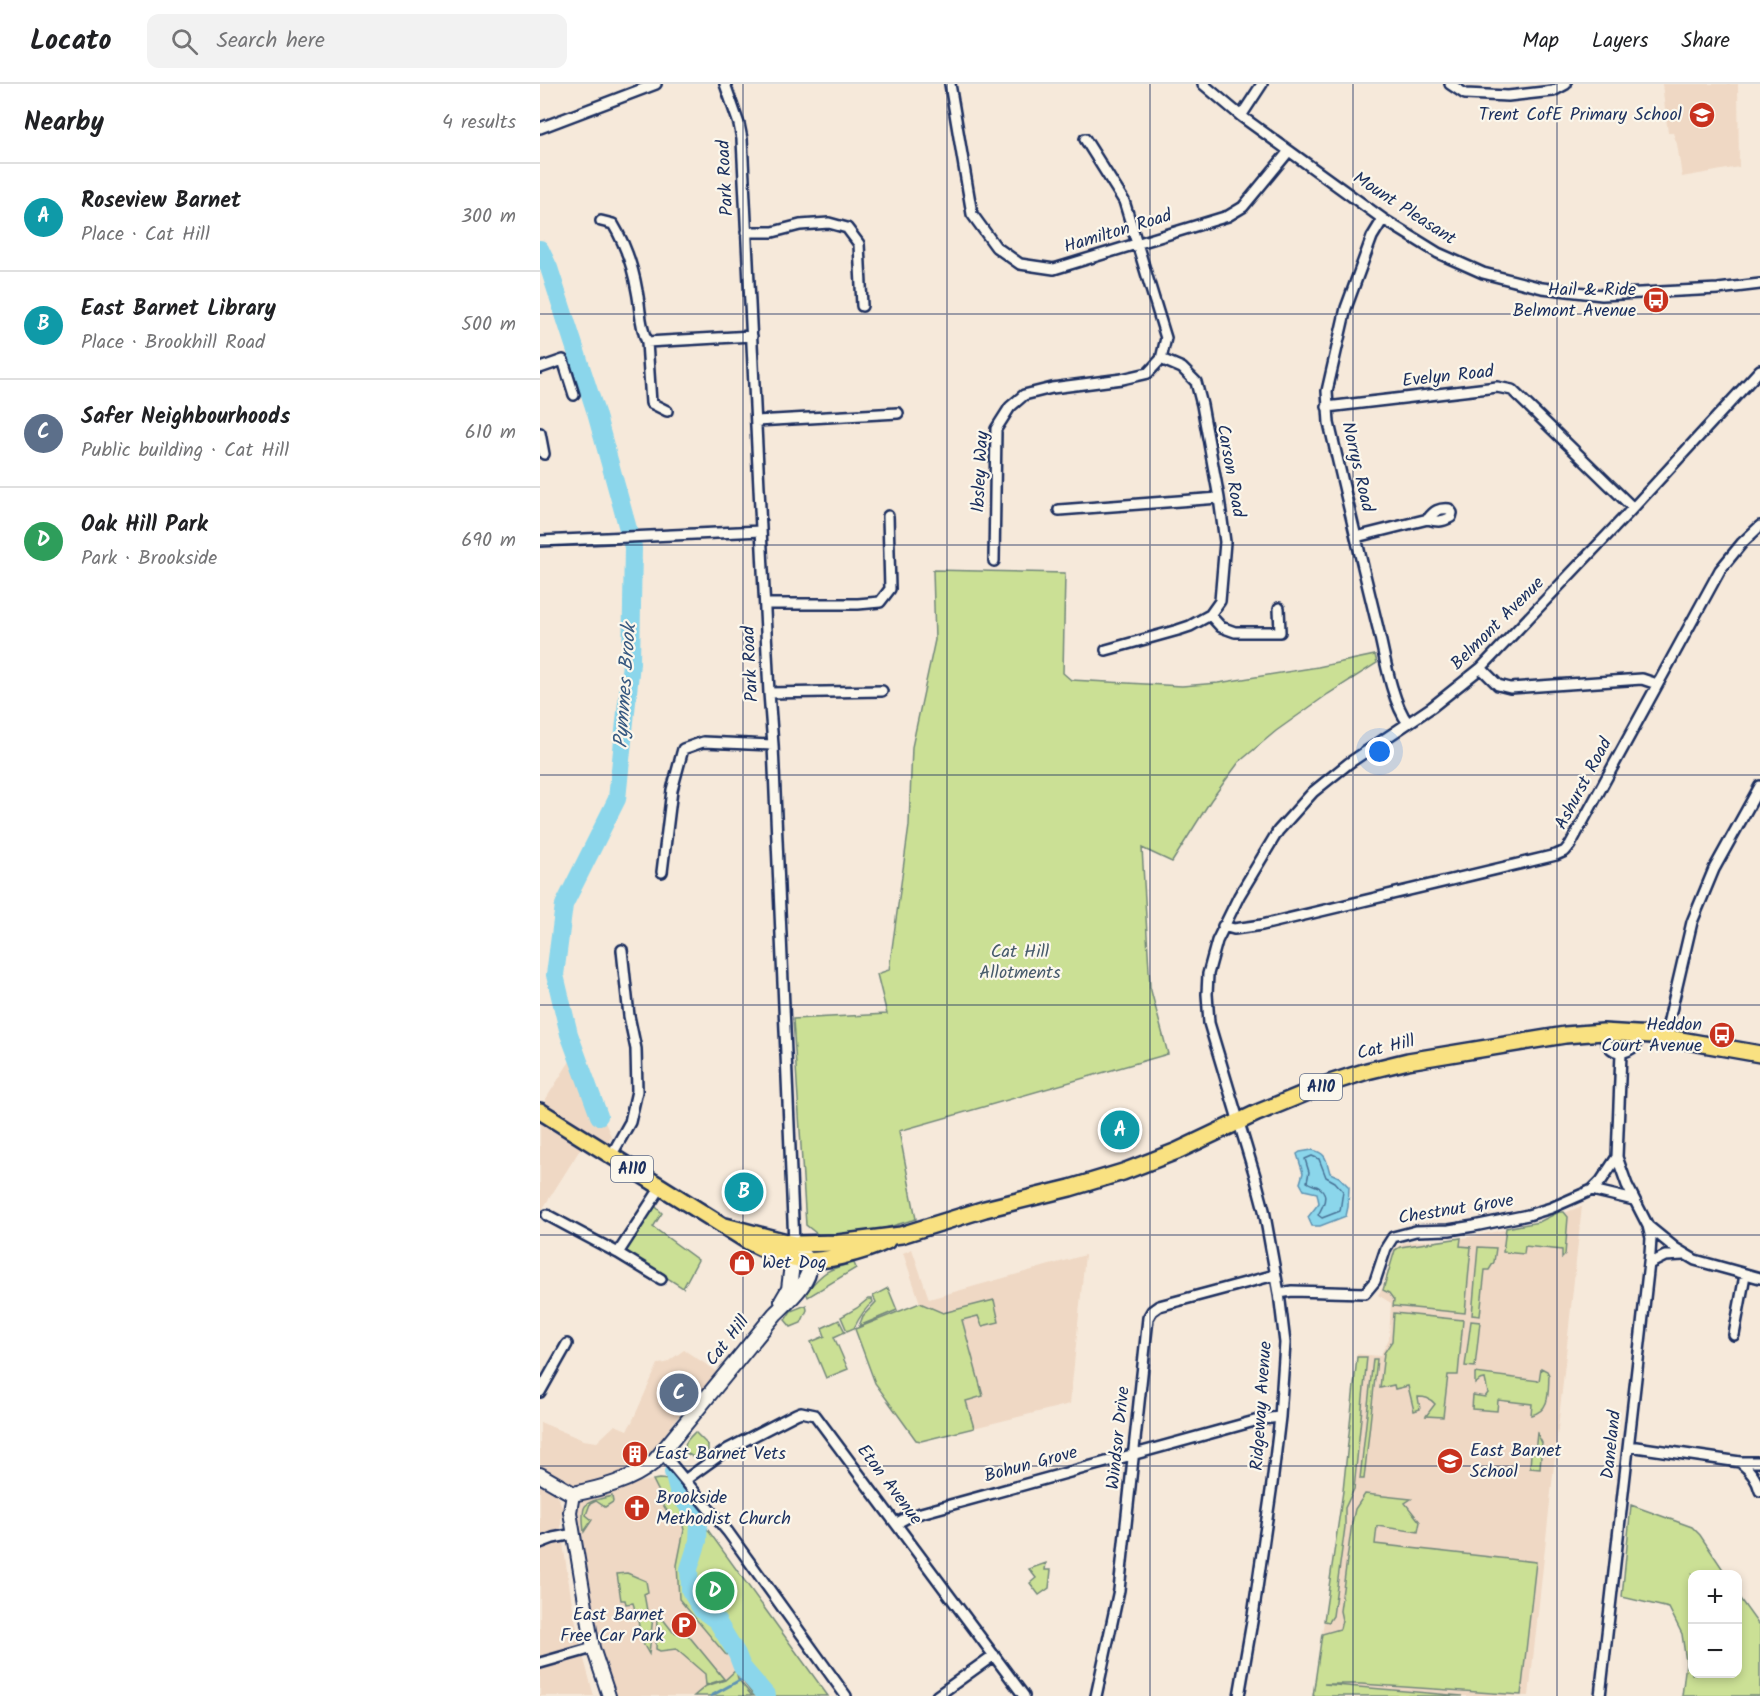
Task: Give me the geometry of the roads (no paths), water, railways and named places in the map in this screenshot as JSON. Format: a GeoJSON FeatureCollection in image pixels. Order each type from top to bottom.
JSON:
{"type":"FeatureCollection","features":[{"type":"Feature","properties":{"kind":"main road","name":"Cat Hill"},"geometry":{"type":"LineString","coordinates":[[793,1251],[808,1261],[867,1250],[901,1235],[985,1209],[1052,1193],[1114,1174],[1177,1151],[1330,1083],[1398,1064],[1565,1035],[1603,1032],[1639,1033],[1760,1054]]}},
{"type":"Feature","properties":{"kind":"main road","name":"A110"},"geometry":{"type":"LineString","coordinates":[[540,1110],[725,1226],[793,1251]]}},
{"type":"Feature","properties":{"kind":"main road","name":"Cat Hill"},"geometry":{"type":"LineString","coordinates":[[793,1251],[901,1235]]}},
{"type":"Feature","properties":{"kind":"main road","name":"Cat Hill"},"geometry":{"type":"LineString","coordinates":[[775,1314],[789,1289],[793,1251]]}},
{"type":"Feature","properties":{"kind":"main road","name":"Cat Hill"},"geometry":{"type":"LineString","coordinates":[[573,1494],[621,1482],[667,1459],[705,1401],[775,1314],[804,1282],[807,1276],[808,1261]]}},
{"type":"Feature","properties":{"kind":"main road"},"geometry":{"type":"LineString","coordinates":[[540,1475],[573,1494]]}},
{"type":"Feature","properties":{"kind":"street"},"geometry":{"type":"LineString","coordinates":[[540,128],[656,84]]}},
{"type":"Feature","properties":{"kind":"street","name":"Park Road"},"geometry":{"type":"LineString","coordinates":[[725,84],[742,139],[773,745],[793,1251]]}},
{"type":"Feature","properties":{"kind":"street","name":"Hamilton Road"},"geometry":{"type":"LineString","coordinates":[[950,84],[972,213],[996,247],[1020,264],[1054,269],[1228,216],[1243,207],[1289,151]]}},
{"type":"Feature","properties":{"kind":"street","name":"Mount Pleasant"},"geometry":{"type":"LineString","coordinates":[[1203,84],[1241,116],[1383,219],[1417,242],[1464,265],[1507,280],[1542,288],[1602,295],[1718,289],[1760,284]]}},
{"type":"Feature","properties":{"kind":"street"},"geometry":{"type":"LineString","coordinates":[[1241,116],[1262,84]]}},
{"type":"Feature","properties":{"kind":"street"},"geometry":{"type":"LineString","coordinates":[[1450,84],[1465,94],[1508,96],[1553,91],[1566,84]]}},
{"type":"Feature","properties":{"kind":"street"},"geometry":{"type":"LineString","coordinates":[[1085,139],[1124,201],[1166,338],[1161,359]]}},
{"type":"Feature","properties":{"kind":"street","name":"Norrys Road"},"geometry":{"type":"LineString","coordinates":[[1383,219],[1372,237],[1346,308],[1327,391],[1327,407],[1356,537],[1398,705],[1408,723]]}},
{"type":"Feature","properties":{"kind":"street"},"geometry":{"type":"LineString","coordinates":[[601,221],[613,224],[624,243],[637,291],[641,327],[647,342],[651,403],[667,411]]}},
{"type":"Feature","properties":{"kind":"street"},"geometry":{"type":"LineString","coordinates":[[746,232],[773,232],[800,225],[829,223],[847,228],[860,244],[862,306]]}},
{"type":"Feature","properties":{"kind":"street"},"geometry":{"type":"LineString","coordinates":[[647,342],[752,336]]}},
{"type":"Feature","properties":{"kind":"street","name":"Carson Road"},"geometry":{"type":"LineString","coordinates":[[1161,359],[1182,368],[1196,382],[1202,405],[1226,542],[1220,601],[1210,615]]}},
{"type":"Feature","properties":{"kind":"street","name":"Ibsley Way"},"geometry":{"type":"LineString","coordinates":[[994,561],[996,429],[1010,407],[1024,394],[1148,373],[1161,359]]}},
{"type":"Feature","properties":{"kind":"street"},"geometry":{"type":"LineString","coordinates":[[540,368],[564,360],[574,395]]}},
{"type":"Feature","properties":{"kind":"street","name":"Belmont Avenue"},"geometry":{"type":"LineString","coordinates":[[1239,1122],[1209,1023],[1208,974],[1212,955],[1223,926],[1278,831],[1313,792],[1348,764],[1432,707],[1481,668],[1760,370]]}},
{"type":"Feature","properties":{"kind":"street","name":"Evelyn Road"},"geometry":{"type":"LineString","coordinates":[[1327,407],[1497,387],[1512,390],[1633,508]]}},
{"type":"Feature","properties":{"kind":"street"},"geometry":{"type":"LineString","coordinates":[[756,421],[898,413]]}},
{"type":"Feature","properties":{"kind":"street"},"geometry":{"type":"LineString","coordinates":[[540,433],[544,454]]}},
{"type":"Feature","properties":{"kind":"street"},"geometry":{"type":"LineString","coordinates":[[1059,510],[1219,498]]}},
{"type":"Feature","properties":{"kind":"street"},"geometry":{"type":"LineString","coordinates":[[765,604],[880,602],[890,589],[888,516]]}},
{"type":"Feature","properties":{"kind":"street"},"geometry":{"type":"LineString","coordinates":[[1356,537],[1428,519]]}},
{"type":"Feature","properties":{"kind":"street","name":"Ashurst Road"},"geometry":{"type":"LineString","coordinates":[[1223,926],[1234,929],[1262,925],[1565,851],[1720,570],[1742,543],[1760,526]]}},
{"type":"Feature","properties":{"kind":"street"},"geometry":{"type":"LineString","coordinates":[[540,541],[761,531]]}},
{"type":"Feature","properties":{"kind":"street"},"geometry":{"type":"LineString","coordinates":[[1106,650],[1178,630],[1210,615],[1221,627],[1235,632],[1280,632],[1279,608]]}},
{"type":"Feature","properties":{"kind":"street"},"geometry":{"type":"LineString","coordinates":[[1481,668],[1504,687],[1642,679],[1656,684]]}},
{"type":"Feature","properties":{"kind":"street"},"geometry":{"type":"LineString","coordinates":[[769,693],[882,691]]}},
{"type":"Feature","properties":{"kind":"street"},"geometry":{"type":"LineString","coordinates":[[662,872],[672,790],[683,749],[703,742],[773,745]]}},
{"type":"Feature","properties":{"kind":"street"},"geometry":{"type":"LineString","coordinates":[[1665,1037],[1692,921],[1714,869],[1760,786]]}},
{"type":"Feature","properties":{"kind":"street"},"geometry":{"type":"LineString","coordinates":[[611,1156],[630,1122],[637,1091],[636,1049],[629,1016],[622,950]]}},
{"type":"Feature","properties":{"kind":"street"},"geometry":{"type":"LineString","coordinates":[[1603,1032],[1608,1046],[1621,1053],[1627,1052],[1636,1045],[1639,1033]]}},
{"type":"Feature","properties":{"kind":"street","name":"Daneland"},"geometry":{"type":"LineString","coordinates":[[1600,1696],[1651,1238],[1648,1226],[1627,1185],[1617,1157],[1621,1053]]}},
{"type":"Feature","properties":{"kind":"street","name":"Ridgeway Avenue"},"geometry":{"type":"LineString","coordinates":[[1239,1122],[1264,1210],[1279,1293],[1285,1343],[1280,1417],[1253,1616],[1239,1696]]}},
{"type":"Feature","properties":{"kind":"street","name":"Chestnut Grove"},"geometry":{"type":"LineString","coordinates":[[1279,1293],[1292,1291],[1365,1293],[1375,1281],[1386,1248],[1393,1237],[1416,1231],[1449,1230],[1528,1215],[1551,1208],[1592,1190],[1617,1157]]}},
{"type":"Feature","properties":{"kind":"street"},"geometry":{"type":"LineString","coordinates":[[618,1253],[661,1187]]}},
{"type":"Feature","properties":{"kind":"street"},"geometry":{"type":"LineString","coordinates":[[1592,1190],[1634,1200]]}},
{"type":"Feature","properties":{"kind":"street"},"geometry":{"type":"LineString","coordinates":[[547,1215],[661,1279]]}},
{"type":"Feature","properties":{"kind":"street"},"geometry":{"type":"LineString","coordinates":[[1648,1226],[1686,1256],[1706,1264],[1760,1278]]}},
{"type":"Feature","properties":{"kind":"street"},"geometry":{"type":"LineString","coordinates":[[1649,1264],[1665,1256],[1686,1256]]}},
{"type":"Feature","properties":{"kind":"street","name":"Windsor Drive"},"geometry":{"type":"LineString","coordinates":[[1096,1696],[1119,1590],[1148,1318],[1159,1306],[1275,1275]]}},
{"type":"Feature","properties":{"kind":"street"},"geometry":{"type":"LineString","coordinates":[[1734,1335],[1745,1275]]}},
{"type":"Feature","properties":{"kind":"street"},"geometry":{"type":"LineString","coordinates":[[540,1392],[567,1344]]}},
{"type":"Feature","properties":{"kind":"street","name":"Eton Avenue"},"geometry":{"type":"LineString","coordinates":[[682,1477],[733,1446],[796,1414],[808,1412],[814,1415],[897,1523],[1024,1696]]}},
{"type":"Feature","properties":{"kind":"street","name":"Bohun Grove"},"geometry":{"type":"LineString","coordinates":[[897,1523],[910,1516],[1133,1454],[1262,1419],[1280,1417]]}},
{"type":"Feature","properties":{"kind":"street"},"geometry":{"type":"LineString","coordinates":[[1629,1446],[1740,1462],[1760,1462]]}},
{"type":"Feature","properties":{"kind":"street"},"geometry":{"type":"LineString","coordinates":[[667,1459],[728,1532],[846,1696]]}},
{"type":"Feature","properties":{"kind":"street"},"geometry":{"type":"LineString","coordinates":[[1740,1462],[1754,1476],[1760,1491]]}},
{"type":"Feature","properties":{"kind":"street"},"geometry":{"type":"LineString","coordinates":[[573,1494],[570,1512],[593,1648],[609,1696]]}},
{"type":"Feature","properties":{"kind":"street"},"geometry":{"type":"LineString","coordinates":[[540,1543],[574,1534]]}},
{"type":"Feature","properties":{"kind":"street"},"geometry":{"type":"LineString","coordinates":[[540,1663],[593,1648]]}},
{"type":"Feature","properties":{"kind":"street"},"geometry":{"type":"LineString","coordinates":[[937,1696],[994,1656]]}},
{"type":"Feature","properties":{"kind":"water"},"geometry":{"type":"Polygon","coordinates":[[[1312,1150],[1323,1155],[1330,1173],[1339,1177],[1349,1187],[1346,1216],[1320,1226],[1312,1226],[1308,1217],[1319,1203],[1317,1193],[1304,1190],[1300,1183],[1303,1173],[1297,1154],[1312,1150]]]}},
{"type":"Feature","properties":{"kind":"waterway","name":"Pymmes Brook"},"geometry":{"type":"LineString","coordinates":[[540,249],[549,268],[596,413],[633,547],[631,663],[617,799],[564,905],[555,975],[569,1034],[599,1116]]}},
{"type":"Feature","properties":{"kind":"waterway","name":"Pymmes Brook"},"geometry":{"type":"LineString","coordinates":[[673,1472],[679,1495],[699,1520],[698,1541],[689,1569],[690,1590],[702,1610],[717,1621],[737,1654],[742,1667],[767,1696]]}},
{"type":"Feature","properties":{"kind":"waterway"},"geometry":{"type":"LineString","coordinates":[[711,1696],[749,1675]]}},
{"type":"Feature","properties":{"kind":"place","name":"Trent CofE Primary School"},"geometry":{"type":"Point","coordinates":[1702,115]}},
{"type":"Feature","properties":{"kind":"place","name":"Hail & Ride Belmont Avenue"},"geometry":{"type":"Point","coordinates":[1656,300]}},
{"type":"Feature","properties":{"kind":"place","name":"Heddon Court Avenue"},"geometry":{"type":"Point","coordinates":[1722,1035]}},
{"type":"Feature","properties":{"kind":"place","name":"Roseview Barnet"},"geometry":{"type":"Point","coordinates":[1120,1130]}},
{"type":"Feature","properties":{"kind":"place","name":"East Barnet Library"},"geometry":{"type":"Point","coordinates":[744,1192]}},
{"type":"Feature","properties":{"kind":"place","name":"Wet Dog"},"geometry":{"type":"Point","coordinates":[742,1263]}},
{"type":"Feature","properties":{"kind":"place","name":"Safer Neighbourhoods"},"geometry":{"type":"Point","coordinates":[679,1393]}},
{"type":"Feature","properties":{"kind":"place","name":"East Barnet Vets"},"geometry":{"type":"Point","coordinates":[635,1454]}},
{"type":"Feature","properties":{"kind":"place","name":"East Barnet School"},"geometry":{"type":"Point","coordinates":[1450,1461]}},
{"type":"Feature","properties":{"kind":"place","name":"Brookside Methodist Church"},"geometry":{"type":"Point","coordinates":[637,1508]}},
{"type":"Feature","properties":{"kind":"place","name":"Oak Hill Park"},"geometry":{"type":"Point","coordinates":[715,1591]}},
{"type":"Feature","properties":{"kind":"place","name":"East Barnet Free Car Park"},"geometry":{"type":"Point","coordinates":[684,1625]}},
{"type":"Feature","properties":{"kind":"park label","name":"Cat Hill Allotments"},"geometry":{"type":"Point","coordinates":[1020,962]}}]}
